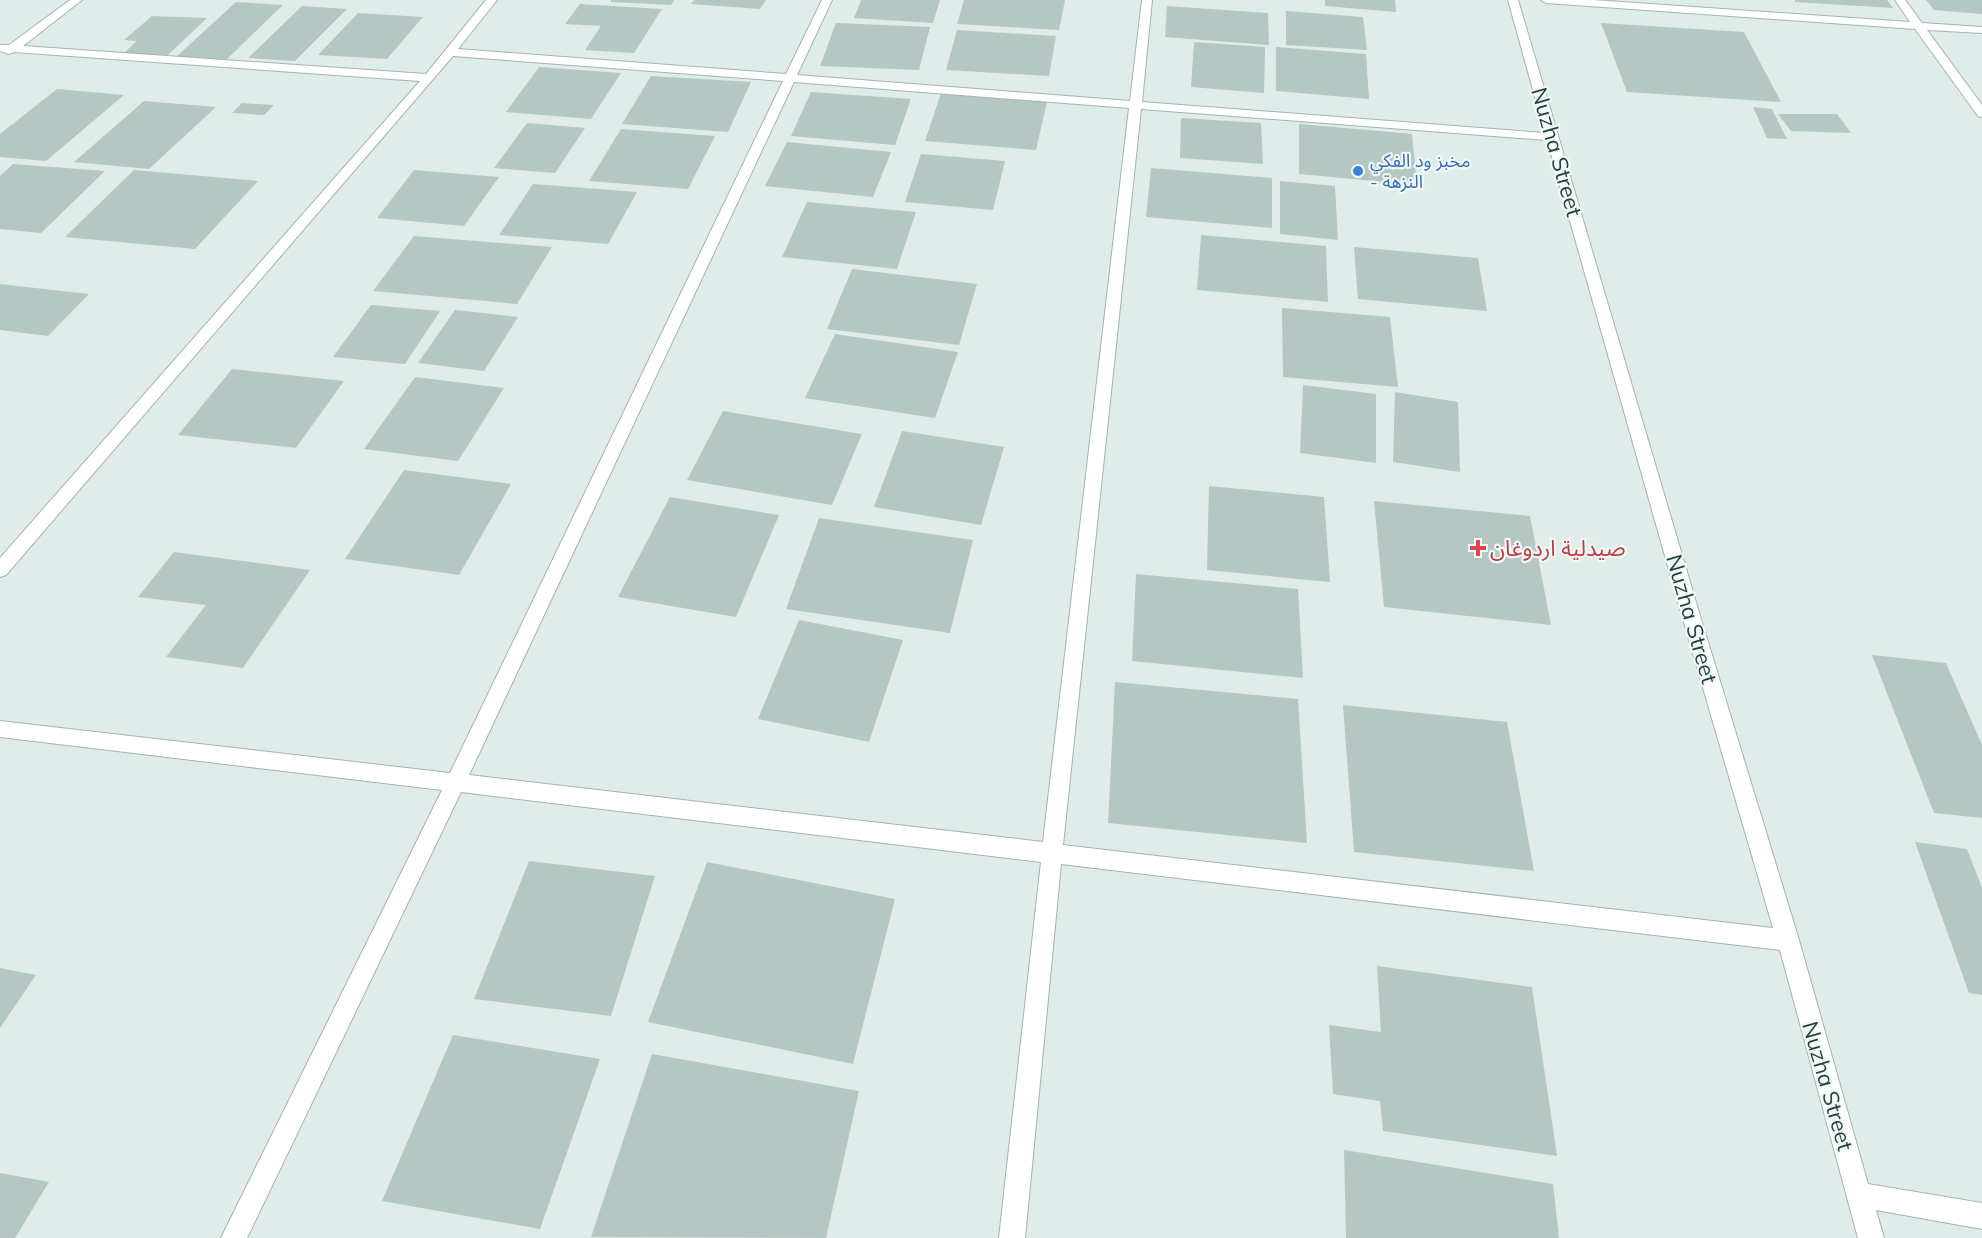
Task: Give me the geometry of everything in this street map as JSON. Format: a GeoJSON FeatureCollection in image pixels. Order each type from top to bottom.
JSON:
{"type":"FeatureCollection","features":[{"type":"Feature","properties":{"kind":"street"},"geometry":{"type":"LineString","coordinates":[[0,58],[5,49],[77,0]]}},
{"type":"Feature","properties":{"kind":"street"},"geometry":{"type":"LineString","coordinates":[[0,570],[429,78],[492,0]]}},
{"type":"Feature","properties":{"kind":"street"},"geometry":{"type":"LineString","coordinates":[[234,1238],[455,784],[792,79],[827,0]]}},
{"type":"Feature","properties":{"kind":"street"},"geometry":{"type":"LineString","coordinates":[[1012,1238],[1052,854],[1147,0]]}},
{"type":"Feature","properties":{"kind":"street","name":"Nuzha Street"},"geometry":{"type":"LineString","coordinates":[[1513,0],[1689,609],[1788,940],[1871,1238]]}},
{"type":"Feature","properties":{"kind":"street"},"geometry":{"type":"LineString","coordinates":[[1546,0],[1982,30]]}},
{"type":"Feature","properties":{"kind":"street"},"geometry":{"type":"LineString","coordinates":[[1900,0],[1982,113]]}},
{"type":"Feature","properties":{"kind":"street"},"geometry":{"type":"LineString","coordinates":[[5,49],[429,78]]}},
{"type":"Feature","properties":{"kind":"street"},"geometry":{"type":"LineString","coordinates":[[448,52],[1552,137]]}},
{"type":"Feature","properties":{"kind":"street"},"geometry":{"type":"LineString","coordinates":[[0,729],[1788,940]]}},
{"type":"Feature","properties":{"kind":"street"},"geometry":{"type":"LineString","coordinates":[[1859,1195],[1982,1216]]}},
{"type":"Feature","properties":{"kind":"building"},"geometry":{"type":"Polygon","coordinates":[[[611,0],[674,0],[671,5],[611,2],[611,0]]]}},
{"type":"Feature","properties":{"kind":"building"},"geometry":{"type":"Polygon","coordinates":[[[694,0],[766,0],[760,9],[691,4],[694,0]]]}},
{"type":"Feature","properties":{"kind":"building"},"geometry":{"type":"Polygon","coordinates":[[[861,0],[940,0],[933,23],[854,18],[861,0]]]}},
{"type":"Feature","properties":{"kind":"building"},"geometry":{"type":"Polygon","coordinates":[[[964,0],[1065,0],[1059,30],[957,24],[964,0]]]}},
{"type":"Feature","properties":{"kind":"building"},"geometry":{"type":"Polygon","coordinates":[[[1325,0],[1395,0],[1396,12],[1325,6],[1325,0]]]}},
{"type":"Feature","properties":{"kind":"building"},"geometry":{"type":"Polygon","coordinates":[[[1795,0],[1887,0],[1893,8],[1795,2],[1795,0]]]}},
{"type":"Feature","properties":{"kind":"building"},"geometry":{"type":"Polygon","coordinates":[[[1926,0],[1982,0],[1982,14],[1934,10],[1926,0]]]}},
{"type":"Feature","properties":{"kind":"building"},"geometry":{"type":"Polygon","coordinates":[[[236,2],[283,5],[226,60],[176,57],[236,2]]]}},
{"type":"Feature","properties":{"kind":"building"},"geometry":{"type":"Polygon","coordinates":[[[580,4],[662,9],[634,53],[585,50],[601,26],[565,24],[580,4]]]}},
{"type":"Feature","properties":{"kind":"building"},"geometry":{"type":"Polygon","coordinates":[[[302,6],[347,9],[295,61],[248,58],[302,6]]]}},
{"type":"Feature","properties":{"kind":"building"},"geometry":{"type":"Polygon","coordinates":[[[1167,6],[1268,13],[1269,45],[1165,37],[1167,6]]]}},
{"type":"Feature","properties":{"kind":"building"},"geometry":{"type":"Polygon","coordinates":[[[1286,11],[1363,17],[1367,50],[1286,45],[1286,11]]]}},
{"type":"Feature","properties":{"kind":"building"},"geometry":{"type":"Polygon","coordinates":[[[358,13],[423,17],[387,59],[318,55],[358,13]]]}},
{"type":"Feature","properties":{"kind":"building"},"geometry":{"type":"Polygon","coordinates":[[[152,16],[207,18],[168,55],[124,53],[137,41],[124,40],[152,16]]]}},
{"type":"Feature","properties":{"kind":"building"},"geometry":{"type":"Polygon","coordinates":[[[836,23],[930,27],[919,70],[820,66],[836,23]]]}},
{"type":"Feature","properties":{"kind":"building"},"geometry":{"type":"Polygon","coordinates":[[[1601,23],[1744,32],[1781,102],[1627,92],[1601,23]]]}},
{"type":"Feature","properties":{"kind":"building"},"geometry":{"type":"Polygon","coordinates":[[[957,30],[1056,36],[1049,76],[946,70],[957,30]]]}},
{"type":"Feature","properties":{"kind":"building"},"geometry":{"type":"Polygon","coordinates":[[[1194,42],[1265,47],[1264,93],[1191,87],[1194,42]]]}},
{"type":"Feature","properties":{"kind":"building"},"geometry":{"type":"Polygon","coordinates":[[[1276,47],[1366,54],[1369,99],[1276,91],[1276,47]]]}},
{"type":"Feature","properties":{"kind":"building"},"geometry":{"type":"Polygon","coordinates":[[[539,67],[621,73],[591,119],[506,112],[539,67]]]}},
{"type":"Feature","properties":{"kind":"building"},"geometry":{"type":"Polygon","coordinates":[[[651,76],[751,82],[728,132],[622,124],[651,76]]]}},
{"type":"Feature","properties":{"kind":"building"},"geometry":{"type":"Polygon","coordinates":[[[57,89],[124,95],[46,161],[0,157],[0,134],[57,89]]]}},
{"type":"Feature","properties":{"kind":"building"},"geometry":{"type":"Polygon","coordinates":[[[811,92],[911,99],[895,145],[791,136],[811,92]]]}},
{"type":"Feature","properties":{"kind":"building"},"geometry":{"type":"Polygon","coordinates":[[[941,93],[1047,102],[1036,150],[925,141],[941,93]]]}},
{"type":"Feature","properties":{"kind":"building"},"geometry":{"type":"Polygon","coordinates":[[[144,101],[216,107],[149,169],[74,162],[144,101]]]}},
{"type":"Feature","properties":{"kind":"building"},"geometry":{"type":"Polygon","coordinates":[[[242,103],[274,105],[264,115],[232,113],[242,103]]]}},
{"type":"Feature","properties":{"kind":"building"},"geometry":{"type":"Polygon","coordinates":[[[1753,107],[1772,109],[1787,139],[1767,138],[1753,107]]]}},
{"type":"Feature","properties":{"kind":"building"},"geometry":{"type":"Polygon","coordinates":[[[1778,114],[1837,114],[1851,133],[1791,131],[1778,114]]]}},
{"type":"Feature","properties":{"kind":"building"},"geometry":{"type":"Polygon","coordinates":[[[1181,118],[1261,123],[1263,164],[1180,158],[1181,118]]]}},
{"type":"Feature","properties":{"kind":"building"},"geometry":{"type":"Polygon","coordinates":[[[527,123],[585,128],[555,173],[494,168],[527,123]]]}},
{"type":"Feature","properties":{"kind":"building"},"geometry":{"type":"Polygon","coordinates":[[[1299,124],[1412,134],[1417,185],[1299,174],[1299,124]]]}},
{"type":"Feature","properties":{"kind":"building"},"geometry":{"type":"Polygon","coordinates":[[[621,129],[715,136],[688,189],[589,181],[621,129]]]}},
{"type":"Feature","properties":{"kind":"building"},"geometry":{"type":"Polygon","coordinates":[[[787,142],[891,152],[873,197],[765,186],[787,142]]]}},
{"type":"Feature","properties":{"kind":"building"},"geometry":{"type":"Polygon","coordinates":[[[921,154],[1005,161],[993,210],[905,202],[921,154]]]}},
{"type":"Feature","properties":{"kind":"building"},"geometry":{"type":"Polygon","coordinates":[[[13,164],[105,171],[41,233],[0,229],[0,176],[13,164]]]}},
{"type":"Feature","properties":{"kind":"building"},"geometry":{"type":"Polygon","coordinates":[[[1151,168],[1272,178],[1272,228],[1146,217],[1151,168]]]}},
{"type":"Feature","properties":{"kind":"building"},"geometry":{"type":"Polygon","coordinates":[[[134,170],[258,181],[195,249],[65,237],[134,170]]]}},
{"type":"Feature","properties":{"kind":"building"},"geometry":{"type":"Polygon","coordinates":[[[414,170],[499,177],[464,226],[377,218],[414,170]]]}},
{"type":"Feature","properties":{"kind":"building"},"geometry":{"type":"Polygon","coordinates":[[[1280,181],[1335,186],[1338,240],[1280,234],[1280,181]]]}},
{"type":"Feature","properties":{"kind":"building"},"geometry":{"type":"Polygon","coordinates":[[[533,184],[637,192],[608,244],[499,235],[533,184]]]}},
{"type":"Feature","properties":{"kind":"building"},"geometry":{"type":"Polygon","coordinates":[[[807,202],[916,212],[897,269],[782,257],[807,202]]]}},
{"type":"Feature","properties":{"kind":"building"},"geometry":{"type":"Polygon","coordinates":[[[1201,235],[1326,246],[1328,302],[1197,290],[1201,235]]]}},
{"type":"Feature","properties":{"kind":"building"},"geometry":{"type":"Polygon","coordinates":[[[414,236],[552,247],[517,304],[373,291],[414,236]]]}},
{"type":"Feature","properties":{"kind":"building"},"geometry":{"type":"Polygon","coordinates":[[[1354,247],[1478,258],[1487,311],[1358,299],[1354,247]]]}},
{"type":"Feature","properties":{"kind":"building"},"geometry":{"type":"Polygon","coordinates":[[[852,269],[977,284],[959,345],[827,329],[852,269]]]}},
{"type":"Feature","properties":{"kind":"building"},"geometry":{"type":"Polygon","coordinates":[[[0,284],[89,294],[48,336],[0,330],[0,284]]]}},
{"type":"Feature","properties":{"kind":"building"},"geometry":{"type":"Polygon","coordinates":[[[371,305],[440,311],[405,364],[333,357],[371,305]]]}},
{"type":"Feature","properties":{"kind":"building"},"geometry":{"type":"Polygon","coordinates":[[[1282,308],[1390,317],[1398,387],[1283,377],[1282,308]]]}},
{"type":"Feature","properties":{"kind":"building"},"geometry":{"type":"Polygon","coordinates":[[[455,310],[518,317],[484,371],[418,363],[455,310]]]}},
{"type":"Feature","properties":{"kind":"building"},"geometry":{"type":"Polygon","coordinates":[[[835,334],[958,352],[935,418],[805,398],[835,334]]]}},
{"type":"Feature","properties":{"kind":"building"},"geometry":{"type":"Polygon","coordinates":[[[232,369],[344,381],[296,448],[178,435],[232,369]]]}},
{"type":"Feature","properties":{"kind":"building"},"geometry":{"type":"Polygon","coordinates":[[[415,377],[504,388],[458,461],[364,449],[415,377]]]}},
{"type":"Feature","properties":{"kind":"building"},"geometry":{"type":"Polygon","coordinates":[[[1303,385],[1376,394],[1376,463],[1300,453],[1303,385]]]}},
{"type":"Feature","properties":{"kind":"building"},"geometry":{"type":"Polygon","coordinates":[[[1395,392],[1458,402],[1460,472],[1393,462],[1395,392]]]}},
{"type":"Feature","properties":{"kind":"building"},"geometry":{"type":"Polygon","coordinates":[[[723,411],[862,434],[832,505],[687,480],[723,411]]]}},
{"type":"Feature","properties":{"kind":"building"},"geometry":{"type":"Polygon","coordinates":[[[902,431],[1004,447],[981,525],[874,507],[902,431]]]}},
{"type":"Feature","properties":{"kind":"building"},"geometry":{"type":"Polygon","coordinates":[[[404,470],[511,484],[459,575],[345,559],[404,470]]]}},
{"type":"Feature","properties":{"kind":"building"},"geometry":{"type":"Polygon","coordinates":[[[1209,486],[1324,497],[1330,582],[1207,570],[1209,486]]]}},
{"type":"Feature","properties":{"kind":"building"},"geometry":{"type":"Polygon","coordinates":[[[670,497],[779,515],[736,617],[618,597],[670,497]]]}},
{"type":"Feature","properties":{"kind":"building"},"geometry":{"type":"Polygon","coordinates":[[[1374,501],[1530,516],[1551,625],[1384,607],[1374,501]]]}},
{"type":"Feature","properties":{"kind":"building"},"geometry":{"type":"Polygon","coordinates":[[[819,518],[973,540],[950,633],[786,609],[819,518]]]}},
{"type":"Feature","properties":{"kind":"building"},"geometry":{"type":"Polygon","coordinates":[[[174,552],[310,570],[243,668],[166,657],[206,605],[138,597],[174,552]]]}},
{"type":"Feature","properties":{"kind":"building"},"geometry":{"type":"Polygon","coordinates":[[[1136,574],[1298,589],[1303,678],[1132,661],[1136,574]]]}},
{"type":"Feature","properties":{"kind":"building"},"geometry":{"type":"Polygon","coordinates":[[[799,620],[903,640],[869,742],[758,719],[799,620]]]}},
{"type":"Feature","properties":{"kind":"building"},"geometry":{"type":"Polygon","coordinates":[[[1872,655],[1946,663],[1982,745],[1982,818],[1934,813],[1872,655]]]}},
{"type":"Feature","properties":{"kind":"building"},"geometry":{"type":"Polygon","coordinates":[[[1115,682],[1298,699],[1307,843],[1108,823],[1115,682]]]}},
{"type":"Feature","properties":{"kind":"building"},"geometry":{"type":"Polygon","coordinates":[[[1343,705],[1507,722],[1534,871],[1354,852],[1343,705]]]}},
{"type":"Feature","properties":{"kind":"building"},"geometry":{"type":"Polygon","coordinates":[[[1915,842],[1967,849],[1982,888],[1982,995],[1969,993],[1915,842]]]}},
{"type":"Feature","properties":{"kind":"building"},"geometry":{"type":"Polygon","coordinates":[[[529,861],[655,876],[611,1016],[474,999],[529,861]]]}},
{"type":"Feature","properties":{"kind":"building"},"geometry":{"type":"Polygon","coordinates":[[[707,862],[895,899],[853,1064],[648,1022],[707,862]]]}},
{"type":"Feature","properties":{"kind":"building"},"geometry":{"type":"Polygon","coordinates":[[[1377,966],[1532,987],[1557,1156],[1383,1131],[1380,1101],[1333,1094],[1329,1025],[1381,1032],[1377,966]]]}},
{"type":"Feature","properties":{"kind":"building"},"geometry":{"type":"Polygon","coordinates":[[[0,968],[36,975],[0,1028],[0,968]]]}},
{"type":"Feature","properties":{"kind":"building"},"geometry":{"type":"Polygon","coordinates":[[[453,1035],[600,1059],[540,1229],[382,1201],[453,1035]]]}},
{"type":"Feature","properties":{"kind":"building"},"geometry":{"type":"Polygon","coordinates":[[[652,1054],[859,1091],[826,1238],[591,1237],[652,1054]]]}},
{"type":"Feature","properties":{"kind":"building"},"geometry":{"type":"Polygon","coordinates":[[[1344,1150],[1553,1184],[1559,1238],[1346,1238],[1344,1150]]]}},
{"type":"Feature","properties":{"kind":"building"},"geometry":{"type":"Polygon","coordinates":[[[0,1173],[49,1182],[15,1238],[0,1238],[0,1173]]]}},
{"type":"Feature","properties":{"kind":"place","name":"مخبز ود الفكي - النزهة"},"geometry":{"type":"Point","coordinates":[1358,171]}},
{"type":"Feature","properties":{"kind":"place","name":"صيدلية اردوغان"},"geometry":{"type":"Point","coordinates":[1478,548]}}]}
